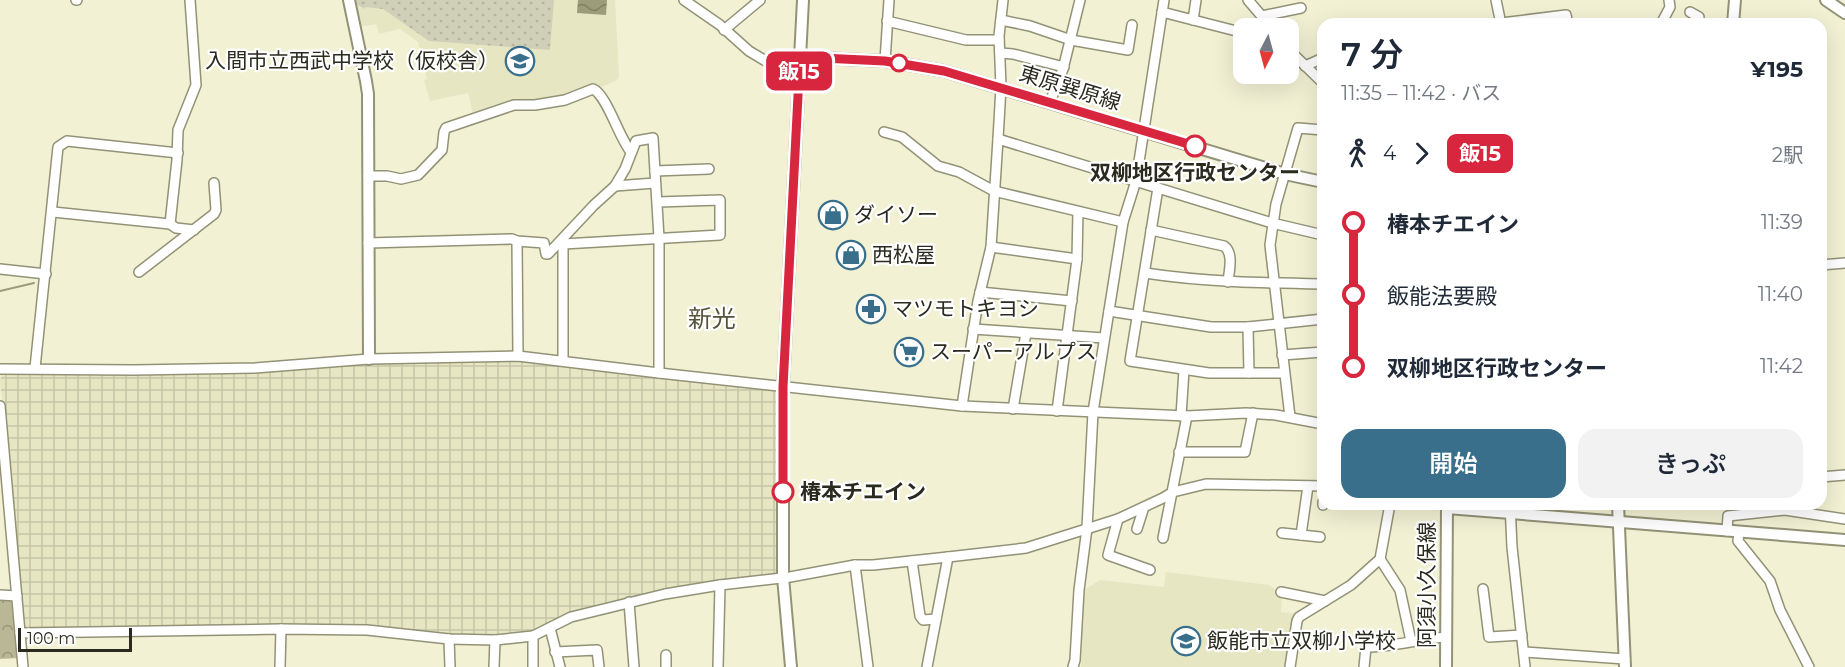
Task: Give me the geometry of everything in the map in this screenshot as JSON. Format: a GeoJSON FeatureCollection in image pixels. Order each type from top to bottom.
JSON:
{"type":"FeatureCollection","features":[{"type":"Feature","properties":{"kind":"street"},"geometry":{"type":"LineString","coordinates":[[170,224],[178,153],[178,130],[196,85],[190,0]]}},
{"type":"Feature","properties":{"kind":"street"},"geometry":{"type":"LineString","coordinates":[[350,0],[366,81],[369,358]]}},
{"type":"Feature","properties":{"kind":"street"},"geometry":{"type":"LineString","coordinates":[[684,0],[714,21],[749,51],[799,81]]}},
{"type":"Feature","properties":{"kind":"street"},"geometry":{"type":"LineString","coordinates":[[724,30],[760,0]]}},
{"type":"Feature","properties":{"kind":"street"},"geometry":{"type":"LineString","coordinates":[[791,667],[783,577],[783,387],[803,0]]}},
{"type":"Feature","properties":{"kind":"street"},"geometry":{"type":"LineString","coordinates":[[885,61],[889,0]]}},
{"type":"Feature","properties":{"kind":"street"},"geometry":{"type":"LineString","coordinates":[[962,406],[980,292],[991,247],[1001,87],[999,40],[1003,0]]}},
{"type":"Feature","properties":{"kind":"street"},"geometry":{"type":"LineString","coordinates":[[1050,102],[1064,67],[1080,0]]}},
{"type":"Feature","properties":{"kind":"street"},"geometry":{"type":"LineString","coordinates":[[1073,667],[1087,528],[1093,412],[1123,222],[1136,181],[1145,131],[1164,0]]}},
{"type":"Feature","properties":{"kind":"street"},"geometry":{"type":"LineString","coordinates":[[1193,20],[1197,0]]}},
{"type":"Feature","properties":{"kind":"street"},"geometry":{"type":"LineString","coordinates":[[1248,0],[1264,18]]}},
{"type":"Feature","properties":{"kind":"street"},"geometry":{"type":"LineString","coordinates":[[1261,14],[1262,0]]}},
{"type":"Feature","properties":{"kind":"street"},"geometry":{"type":"LineString","coordinates":[[1496,0],[1500,18]]}},
{"type":"Feature","properties":{"kind":"street"},"geometry":{"type":"LineString","coordinates":[[1664,18],[1670,7],[1669,0]]}},
{"type":"Feature","properties":{"kind":"street"},"geometry":{"type":"LineString","coordinates":[[1733,18],[1735,0]]}},
{"type":"Feature","properties":{"kind":"street"},"geometry":{"type":"LineString","coordinates":[[1826,0],[1845,13]]}},
{"type":"Feature","properties":{"kind":"street"},"geometry":{"type":"LineString","coordinates":[[1261,14],[1301,9]]}},
{"type":"Feature","properties":{"kind":"street"},"geometry":{"type":"LineString","coordinates":[[1162,12],[1233,30]]}},
{"type":"Feature","properties":{"kind":"street"},"geometry":{"type":"LineString","coordinates":[[1690,12],[1698,18]]}},
{"type":"Feature","properties":{"kind":"street"},"geometry":{"type":"LineString","coordinates":[[1542,18],[1566,15],[1567,18]]}},
{"type":"Feature","properties":{"kind":"street"},"geometry":{"type":"LineString","coordinates":[[1001,20],[1030,26],[1071,40],[1128,50],[1132,25]]}},
{"type":"Feature","properties":{"kind":"street"},"geometry":{"type":"LineString","coordinates":[[887,21],[966,40],[999,40]]}},
{"type":"Feature","properties":{"kind":"street"},"geometry":{"type":"LineString","coordinates":[[1000,53],[1013,54],[1064,67]]}},
{"type":"Feature","properties":{"kind":"street","name":"東原巽原線"},"geometry":{"type":"LineString","coordinates":[[800,57],[885,61],[944,71],[1284,174],[1317,181]]}},
{"type":"Feature","properties":{"kind":"street"},"geometry":{"type":"LineString","coordinates":[[1299,60],[1317,77]]}},
{"type":"Feature","properties":{"kind":"street"},"geometry":{"type":"LineString","coordinates":[[1305,66],[1317,61]]}},
{"type":"Feature","properties":{"kind":"street"},"geometry":{"type":"LineString","coordinates":[[368,176],[401,179],[417,176],[442,150],[446,128],[514,105],[535,105],[565,100],[593,89],[598,92],[606,104],[617,131],[631,152]]}},
{"type":"Feature","properties":{"kind":"street"},"geometry":{"type":"LineString","coordinates":[[1290,417],[1283,373],[1270,244],[1272,223],[1298,128],[1317,130]]}},
{"type":"Feature","properties":{"kind":"street"},"geometry":{"type":"LineString","coordinates":[[884,132],[902,136],[938,166],[959,171],[994,191],[1123,222]]}},
{"type":"Feature","properties":{"kind":"street"},"geometry":{"type":"LineString","coordinates":[[368,243],[507,239],[517,242],[544,243],[546,254],[548,254],[563,242],[594,205],[615,186],[625,169],[636,141],[653,138],[659,238],[659,374]]}},
{"type":"Feature","properties":{"kind":"street"},"geometry":{"type":"LineString","coordinates":[[998,139],[1272,223],[1317,234]]}},
{"type":"Feature","properties":{"kind":"street"},"geometry":{"type":"LineString","coordinates":[[36,368],[58,147],[67,141],[178,153]]}},
{"type":"Feature","properties":{"kind":"street"},"geometry":{"type":"LineString","coordinates":[[655,171],[709,169]]}},
{"type":"Feature","properties":{"kind":"street"},"geometry":{"type":"LineString","coordinates":[[139,272],[214,214],[216,210],[214,183]]}},
{"type":"Feature","properties":{"kind":"street"},"geometry":{"type":"LineString","coordinates":[[615,186],[655,183]]}},
{"type":"Feature","properties":{"kind":"street"},"geometry":{"type":"LineString","coordinates":[[1158,188],[1130,362],[1184,370],[1283,373]]}},
{"type":"Feature","properties":{"kind":"street"},"geometry":{"type":"LineString","coordinates":[[563,242],[720,236],[720,200],[658,202]]}},
{"type":"Feature","properties":{"kind":"street"},"geometry":{"type":"LineString","coordinates":[[53,212],[170,224],[176,228],[194,230]]}},
{"type":"Feature","properties":{"kind":"street"},"geometry":{"type":"LineString","coordinates":[[1056,411],[1077,259],[1078,212]]}},
{"type":"Feature","properties":{"kind":"street"},"geometry":{"type":"LineString","coordinates":[[1151,231],[1228,248],[1230,253],[1228,282]]}},
{"type":"Feature","properties":{"kind":"street"},"geometry":{"type":"LineString","coordinates":[[517,242],[518,356]]}},
{"type":"Feature","properties":{"kind":"street"},"geometry":{"type":"LineString","coordinates":[[563,242],[563,360]]}},
{"type":"Feature","properties":{"kind":"street"},"geometry":{"type":"LineString","coordinates":[[991,247],[1077,259]]}},
{"type":"Feature","properties":{"kind":"street"},"geometry":{"type":"LineString","coordinates":[[1827,264],[1845,263]]}},
{"type":"Feature","properties":{"kind":"street"},"geometry":{"type":"LineString","coordinates":[[0,269],[46,273]]}},
{"type":"Feature","properties":{"kind":"street"},"geometry":{"type":"LineString","coordinates":[[1145,273],[1195,280],[1317,284]]}},
{"type":"Feature","properties":{"kind":"street"},"geometry":{"type":"LineString","coordinates":[[980,292],[1072,301]]}},
{"type":"Feature","properties":{"kind":"street"},"geometry":{"type":"LineString","coordinates":[[1109,311],[1201,327],[1248,327],[1317,320]]}},
{"type":"Feature","properties":{"kind":"street"},"geometry":{"type":"LineString","coordinates":[[1248,327],[1249,373]]}},
{"type":"Feature","properties":{"kind":"street"},"geometry":{"type":"LineString","coordinates":[[974,329],[1104,338]]}},
{"type":"Feature","properties":{"kind":"street"},"geometry":{"type":"LineString","coordinates":[[1013,409],[1026,333]]}},
{"type":"Feature","properties":{"kind":"street"},"geometry":{"type":"LineString","coordinates":[[1282,355],[1317,352]]}},
{"type":"Feature","properties":{"kind":"street"},"geometry":{"type":"LineString","coordinates":[[0,369],[255,368],[369,358],[518,356],[659,374],[962,406],[1184,416],[1253,413],[1317,423]]}},
{"type":"Feature","properties":{"kind":"street"},"geometry":{"type":"LineString","coordinates":[[1163,538],[1173,492],[1184,416],[1184,370]]}},
{"type":"Feature","properties":{"kind":"street"},"geometry":{"type":"LineString","coordinates":[[0,406],[23,667]]}},
{"type":"Feature","properties":{"kind":"street"},"geometry":{"type":"LineString","coordinates":[[1179,452],[1245,452],[1253,413]]}},
{"type":"Feature","properties":{"kind":"street"},"geometry":{"type":"LineString","coordinates":[[1827,474],[1845,475]]}},
{"type":"Feature","properties":{"kind":"street"},"geometry":{"type":"LineString","coordinates":[[20,633],[281,629],[367,630],[449,639],[495,640],[533,636],[571,617],[629,602],[720,585],[790,577],[855,565],[1026,548],[1118,519],[1173,492],[1214,484],[1317,486]]}},
{"type":"Feature","properties":{"kind":"street"},"geometry":{"type":"LineString","coordinates":[[1301,535],[1308,486]]}},
{"type":"Feature","properties":{"kind":"street"},"geometry":{"type":"LineString","coordinates":[[1137,529],[1144,507]]}},
{"type":"Feature","properties":{"kind":"street"},"geometry":{"type":"LineString","coordinates":[[1290,667],[1296,621],[1352,585],[1380,559],[1389,510]]}},
{"type":"Feature","properties":{"kind":"street","name":"阿須小久保線"},"geometry":{"type":"LineString","coordinates":[[1446,667],[1447,510]]}},
{"type":"Feature","properties":{"kind":"street"},"geometry":{"type":"LineString","coordinates":[[1510,510],[1525,667]]}},
{"type":"Feature","properties":{"kind":"street"},"geometry":{"type":"LineString","coordinates":[[1518,510],[1618,522],[1845,540]]}},
{"type":"Feature","properties":{"kind":"street"},"geometry":{"type":"LineString","coordinates":[[1525,652],[1625,663],[1618,510]]}},
{"type":"Feature","properties":{"kind":"street"},"geometry":{"type":"LineString","coordinates":[[1809,667],[1780,610],[1770,581],[1738,541],[1728,516],[1785,510],[1845,519]]}},
{"type":"Feature","properties":{"kind":"street"},"geometry":{"type":"LineString","coordinates":[[1821,510],[1821,515]]}},
{"type":"Feature","properties":{"kind":"street"},"geometry":{"type":"LineString","coordinates":[[1118,519],[1108,555],[1150,570]]}},
{"type":"Feature","properties":{"kind":"street"},"geometry":{"type":"LineString","coordinates":[[1282,533],[1320,537]]}},
{"type":"Feature","properties":{"kind":"street"},"geometry":{"type":"LineString","coordinates":[[927,667],[948,557]]}},
{"type":"Feature","properties":{"kind":"street"},"geometry":{"type":"LineString","coordinates":[[1380,559],[1400,590],[1411,641]]}},
{"type":"Feature","properties":{"kind":"street"},"geometry":{"type":"LineString","coordinates":[[912,561],[920,616],[923,620],[936,619]]}},
{"type":"Feature","properties":{"kind":"street"},"geometry":{"type":"LineString","coordinates":[[855,565],[868,667]]}},
{"type":"Feature","properties":{"kind":"street"},"geometry":{"type":"LineString","coordinates":[[718,667],[720,585]]}},
{"type":"Feature","properties":{"kind":"street"},"geometry":{"type":"LineString","coordinates":[[1483,589],[1489,637],[1522,635]]}},
{"type":"Feature","properties":{"kind":"street"},"geometry":{"type":"LineString","coordinates":[[1281,592],[1325,601]]}},
{"type":"Feature","properties":{"kind":"street"},"geometry":{"type":"LineString","coordinates":[[0,595],[17,596]]}},
{"type":"Feature","properties":{"kind":"street"},"geometry":{"type":"LineString","coordinates":[[629,602],[634,667]]}},
{"type":"Feature","properties":{"kind":"street"},"geometry":{"type":"LineString","coordinates":[[550,628],[560,667]]}},
{"type":"Feature","properties":{"kind":"street"},"geometry":{"type":"LineString","coordinates":[[280,667],[281,629]]}},
{"type":"Feature","properties":{"kind":"street"},"geometry":{"type":"LineString","coordinates":[[533,636],[533,667]]}},
{"type":"Feature","properties":{"kind":"street"},"geometry":{"type":"LineString","coordinates":[[1364,667],[1366,647],[1390,646],[1446,636]]}},
{"type":"Feature","properties":{"kind":"street"},"geometry":{"type":"LineString","coordinates":[[449,639],[450,667]]}},
{"type":"Feature","properties":{"kind":"street"},"geometry":{"type":"LineString","coordinates":[[494,667],[495,640]]}},
{"type":"Feature","properties":{"kind":"street"},"geometry":{"type":"LineString","coordinates":[[555,652],[597,650],[599,667]]}},
{"type":"Feature","properties":{"kind":"street"},"geometry":{"type":"LineString","coordinates":[[666,655],[666,667]]}},
{"type":"Feature","properties":{"kind":"shaded area","name":"入間市立西武中学校（仮校舎）"},"geometry":{"type":"Polygon","coordinates":[[[355,0],[615,0],[619,77],[602,87],[593,86],[564,97],[473,114],[468,93],[430,101],[418,42],[400,29],[379,34],[376,24],[360,27],[355,0]]]}},
{"type":"Feature","properties":{"kind":"shaded area"},"geometry":{"type":"Polygon","coordinates":[[[356,0],[554,0],[550,50],[429,41],[383,9],[365,7],[365,9],[356,4],[356,0]]]}},
{"type":"Feature","properties":{"kind":"shaded area","name":"椿本チエイン"},"geometry":{"type":"Polygon","coordinates":[[[519,360],[773,390],[777,394],[777,573],[680,587],[539,631],[470,639],[374,630],[23,630],[0,381],[2,372],[519,360]]]}},
{"type":"Feature","properties":{"kind":"shaded area","name":"飯能市立双柳小学校"},"geometry":{"type":"Polygon","coordinates":[[[1166,572],[1269,585],[1282,595],[1281,612],[1295,614],[1288,667],[1081,667],[1084,590],[1100,580],[1164,587],[1166,572]]]}},
{"type":"Feature","properties":{"kind":"green space"},"geometry":{"type":"Polygon","coordinates":[[[0,598],[11,598],[18,658],[0,659],[0,598]]]}},
{"type":"Feature","properties":{"kind":"water"},"geometry":{"type":"Polygon","coordinates":[[[578,0],[607,0],[606,15],[577,13],[578,0]]]}},
{"type":"Feature","properties":{"kind":"waterway"},"geometry":{"type":"LineString","coordinates":[[0,291],[34,283]]}},
{"type":"Feature","properties":{"kind":"bus line","name":"飯15"},"geometry":{"type":"LineString","coordinates":[[783,492],[783,387],[800,57],[885,61],[944,71],[1195,146]]}},
{"type":"Feature","properties":{"kind":"place","name":"入間市立西武中学校（仮校舎）"},"geometry":{"type":"Point","coordinates":[520,61]}},
{"type":"Feature","properties":{"kind":"place","name":"双柳地区行政センター"},"geometry":{"type":"Point","coordinates":[1195,146]}},
{"type":"Feature","properties":{"kind":"place","name":"ダイソー"},"geometry":{"type":"Point","coordinates":[833,215]}},
{"type":"Feature","properties":{"kind":"place","name":"西松屋"},"geometry":{"type":"Point","coordinates":[851,255]}},
{"type":"Feature","properties":{"kind":"place","name":"マツモトキヨシ"},"geometry":{"type":"Point","coordinates":[871,309]}},
{"type":"Feature","properties":{"kind":"place","name":"スーパーアルプス"},"geometry":{"type":"Point","coordinates":[909,352]}},
{"type":"Feature","properties":{"kind":"place","name":"椿本チエイン"},"geometry":{"type":"Point","coordinates":[783,492]}},
{"type":"Feature","properties":{"kind":"place","name":"飯能市立双柳小学校"},"geometry":{"type":"Point","coordinates":[1186,641]}},
{"type":"Feature","properties":{"kind":"district","name":"新光"},"geometry":{"type":"Point","coordinates":[712,319]}}]}
